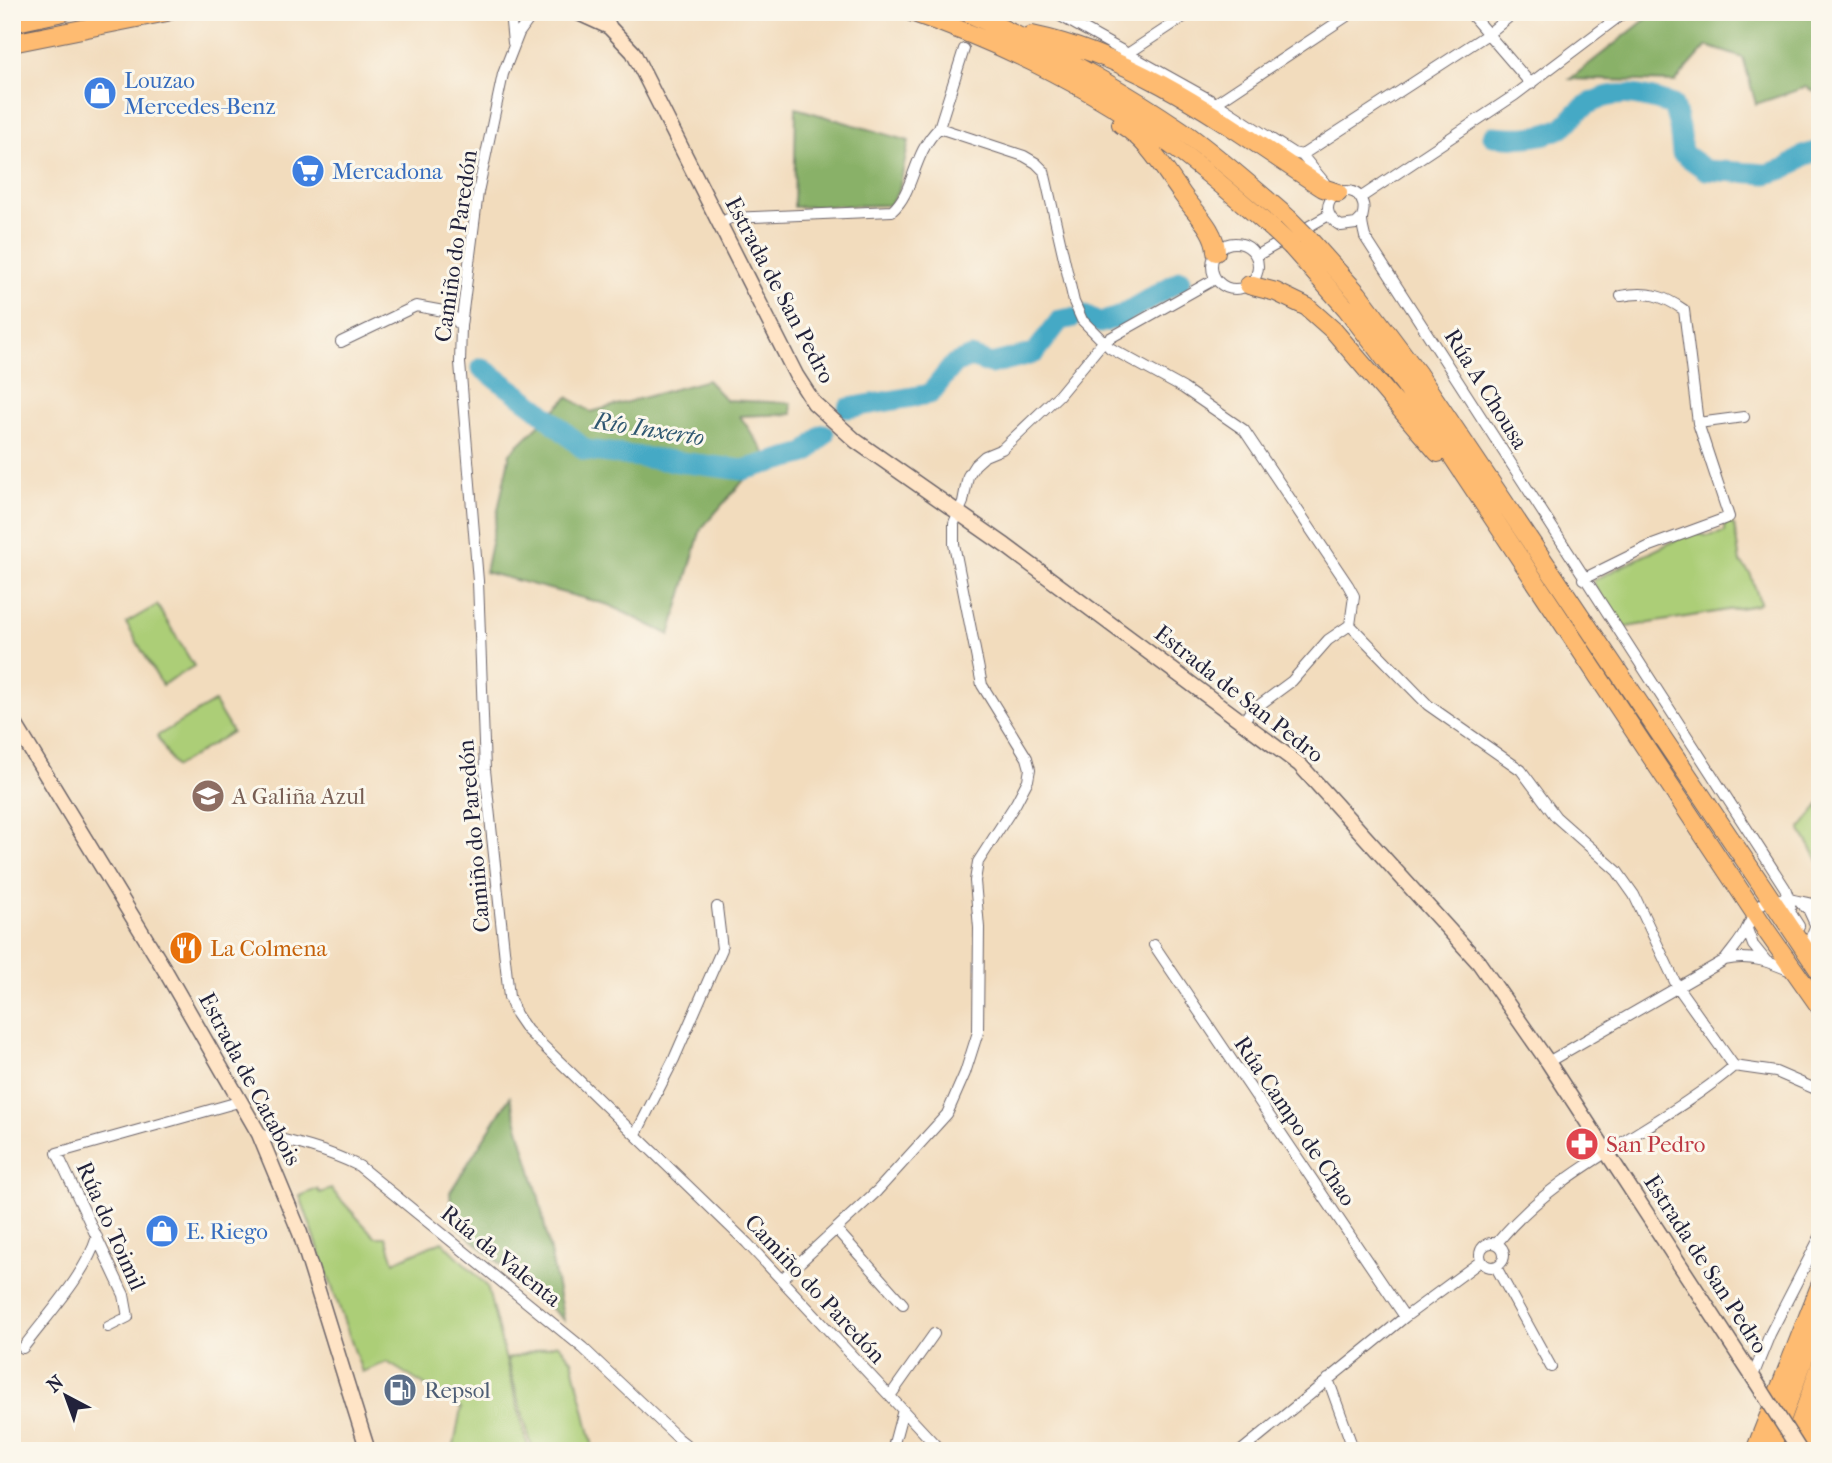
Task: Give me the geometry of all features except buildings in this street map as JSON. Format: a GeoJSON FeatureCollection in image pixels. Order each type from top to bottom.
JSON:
{"type":"FeatureCollection","features":[{"type":"Feature","properties":{"kind":"highway"},"geometry":{"type":"LineString","coordinates":[[12,23],[63,12]]}},
{"type":"Feature","properties":{"kind":"highway"},"geometry":{"type":"LineString","coordinates":[[12,43],[167,12]]}},
{"type":"Feature","properties":{"kind":"highway"},"geometry":{"type":"LineString","coordinates":[[911,12],[1011,50],[1112,107],[1171,145],[1273,230],[1299,242],[1358,294],[1418,374],[1786,900],[1815,957]]}},
{"type":"Feature","properties":{"kind":"highway"},"geometry":{"type":"LineString","coordinates":[[966,12],[1007,30],[1122,91],[1230,168],[1288,218],[1299,242],[1405,385],[1820,1007]]}},
{"type":"Feature","properties":{"kind":"highway"},"geometry":{"type":"LineString","coordinates":[[1007,30],[1043,37],[1103,56],[1157,82],[1323,188],[1335,192]]}},
{"type":"Feature","properties":{"kind":"highway"},"geometry":{"type":"LineString","coordinates":[[1049,70],[1081,100],[1127,128],[1149,148],[1212,234],[1216,253]]}},
{"type":"Feature","properties":{"kind":"highway"},"geometry":{"type":"LineString","coordinates":[[1249,285],[1276,292],[1307,307],[1334,331],[1498,524]]}},
{"type":"Feature","properties":{"kind":"highway"},"geometry":{"type":"LineString","coordinates":[[1755,1451],[1759,1435],[1820,1286]]}},
{"type":"Feature","properties":{"kind":"highway"},"geometry":{"type":"LineString","coordinates":[[1770,1451],[1820,1317]]}},
{"type":"Feature","properties":{"kind":"highway"},"geometry":{"type":"LineString","coordinates":[[1790,1451],[1820,1367]]}},
{"type":"Feature","properties":{"kind":"highway"},"geometry":{"type":"LineString","coordinates":[[1802,1451],[1820,1412]]}},
{"type":"Feature","properties":{"kind":"street"},"geometry":{"type":"LineString","coordinates":[[510,12],[512,49]]}},
{"type":"Feature","properties":{"kind":"street"},"geometry":{"type":"LineString","coordinates":[[512,49],[519,33],[534,12]]}},
{"type":"Feature","properties":{"kind":"street"},"geometry":{"type":"LineString","coordinates":[[576,12],[610,28]]}},
{"type":"Feature","properties":{"kind":"street"},"geometry":{"type":"LineString","coordinates":[[601,12],[610,28]]}},
{"type":"Feature","properties":{"kind":"street"},"geometry":{"type":"LineString","coordinates":[[1053,12],[1216,103],[1298,154],[1335,192],[1350,191],[1360,198],[1364,209],[1362,218],[1356,224],[1341,226],[1333,222],[1329,215],[1329,201],[1335,192]]}},
{"type":"Feature","properties":{"kind":"street"},"geometry":{"type":"LineString","coordinates":[[1129,53],[1191,12]]}},
{"type":"Feature","properties":{"kind":"street"},"geometry":{"type":"LineString","coordinates":[[1216,103],[1353,12]]}},
{"type":"Feature","properties":{"kind":"street"},"geometry":{"type":"LineString","coordinates":[[1469,12],[1531,84]]}},
{"type":"Feature","properties":{"kind":"street"},"geometry":{"type":"LineString","coordinates":[[1298,154],[1488,34],[1515,12]]}},
{"type":"Feature","properties":{"kind":"street"},"geometry":{"type":"LineString","coordinates":[[1360,198],[1531,84],[1625,12]]}},
{"type":"Feature","properties":{"kind":"street","name":"Estrada de San Pedro"},"geometry":{"type":"LineString","coordinates":[[610,28],[633,52],[796,374],[814,403],[856,441],[957,512],[1300,765],[1479,963],[1548,1062],[1802,1451]]}},
{"type":"Feature","properties":{"kind":"street","name":"Camiño do Paredón"},"geometry":{"type":"LineString","coordinates":[[512,49],[503,74],[478,192],[461,326],[460,363],[478,581],[485,769],[509,997],[527,1030],[782,1279],[941,1451]]}},
{"type":"Feature","properties":{"kind":"street"},"geometry":{"type":"LineString","coordinates":[[719,223],[730,218],[892,211],[903,202],[916,161],[929,137],[939,128],[964,49]]}},
{"type":"Feature","properties":{"kind":"street"},"geometry":{"type":"LineString","coordinates":[[939,128],[1024,156],[1044,171],[1074,302],[1082,320],[1110,348],[1183,388],[1244,430],[1354,596],[1350,625],[1328,640],[1292,681],[1250,712],[1243,722]]}},
{"type":"Feature","properties":{"kind":"street"},"geometry":{"type":"LineString","coordinates":[[1256,256],[1329,215]]}},
{"type":"Feature","properties":{"kind":"street","name":"Rúa A Chousa"},"geometry":{"type":"LineString","coordinates":[[1362,218],[1365,237],[1583,579],[1785,888],[1786,900],[1808,909],[1817,930]]}},
{"type":"Feature","properties":{"kind":"street"},"geometry":{"type":"LineString","coordinates":[[1233,243],[1243,244],[1256,256],[1256,277],[1249,285],[1230,289],[1215,279],[1212,261],[1221,247],[1233,243]]}},
{"type":"Feature","properties":{"kind":"street"},"geometry":{"type":"LineString","coordinates":[[782,1279],[877,1191],[947,1114],[965,1073],[978,1032],[979,928],[975,881],[978,862],[1016,803],[1028,780],[1030,769],[1027,758],[982,685],[954,544],[954,523],[963,502],[968,476],[985,456],[1002,449],[1059,395],[1103,342],[1215,279]]}},
{"type":"Feature","properties":{"kind":"street"},"geometry":{"type":"LineString","coordinates":[[1583,579],[1650,546],[1729,517],[1698,423],[1684,310],[1667,299],[1639,292],[1621,296]]}},
{"type":"Feature","properties":{"kind":"street"},"geometry":{"type":"LineString","coordinates":[[341,342],[415,306],[449,312],[461,326]]}},
{"type":"Feature","properties":{"kind":"street"},"geometry":{"type":"LineString","coordinates":[[1698,423],[1744,417]]}},
{"type":"Feature","properties":{"kind":"street"},"geometry":{"type":"LineString","coordinates":[[1350,625],[1428,705],[1521,770],[1556,817],[1617,871],[1634,895],[1677,986],[1734,1066],[1776,1072],[1820,1091]]}},
{"type":"Feature","properties":{"kind":"street","name":"Estrada de Catabois"},"geometry":{"type":"LineString","coordinates":[[12,719],[242,1101],[259,1135],[300,1233],[368,1451]]}},
{"type":"Feature","properties":{"kind":"street"},"geometry":{"type":"LineString","coordinates":[[1725,960],[1761,903],[1786,900],[1820,904]]}},
{"type":"Feature","properties":{"kind":"street"},"geometry":{"type":"LineString","coordinates":[[636,1134],[674,1059],[722,949],[717,907]]}},
{"type":"Feature","properties":{"kind":"street"},"geometry":{"type":"LineString","coordinates":[[1815,957],[1820,915]]}},
{"type":"Feature","properties":{"kind":"street"},"geometry":{"type":"LineString","coordinates":[[1747,929],[1753,945],[1767,962]]}},
{"type":"Feature","properties":{"kind":"street","name":"Rúa Campo de Chao"},"geometry":{"type":"LineString","coordinates":[[1154,945],[1405,1317]]}},
{"type":"Feature","properties":{"kind":"street"},"geometry":{"type":"LineString","coordinates":[[1548,1062],[1725,960],[1740,956],[1767,962],[1797,974]]}},
{"type":"Feature","properties":{"kind":"street"},"geometry":{"type":"LineString","coordinates":[[1497,1244],[1513,1223],[1606,1151],[1709,1087],[1734,1066]]}},
{"type":"Feature","properties":{"kind":"street","name":"Rúa do Toimil"},"geometry":{"type":"LineString","coordinates":[[108,1327],[128,1317],[124,1295],[57,1153],[242,1101]]}},
{"type":"Feature","properties":{"kind":"street","name":"Rúa da Valenta"},"geometry":{"type":"LineString","coordinates":[[259,1135],[307,1145],[359,1166],[583,1348],[694,1451]]}},
{"type":"Feature","properties":{"kind":"street"},"geometry":{"type":"LineString","coordinates":[[836,1229],[903,1304]]}},
{"type":"Feature","properties":{"kind":"street"},"geometry":{"type":"LineString","coordinates":[[23,1348],[83,1267],[93,1251],[97,1237]]}},
{"type":"Feature","properties":{"kind":"street"},"geometry":{"type":"LineString","coordinates":[[1753,1376],[1774,1324],[1820,1237]]}},
{"type":"Feature","properties":{"kind":"street"},"geometry":{"type":"LineString","coordinates":[[1489,1243],[1497,1244],[1503,1248],[1502,1262],[1496,1267],[1488,1266],[1481,1261],[1480,1254],[1483,1247],[1489,1243]]}},
{"type":"Feature","properties":{"kind":"street"},"geometry":{"type":"LineString","coordinates":[[1241,1451],[1405,1317],[1481,1261]]}},
{"type":"Feature","properties":{"kind":"street"},"geometry":{"type":"LineString","coordinates":[[1496,1267],[1551,1367]]}},
{"type":"Feature","properties":{"kind":"street"},"geometry":{"type":"LineString","coordinates":[[890,1396],[934,1334]]}},
{"type":"Feature","properties":{"kind":"street"},"geometry":{"type":"LineString","coordinates":[[1328,1379],[1354,1451]]}},
{"type":"Feature","properties":{"kind":"street"},"geometry":{"type":"LineString","coordinates":[[892,1451],[903,1410]]}},
{"type":"Feature","properties":{"kind":"green space"},"geometry":{"type":"Polygon","coordinates":[[[1655,12],[1820,12],[1820,95],[1806,87],[1756,104],[1743,58],[1707,46],[1675,82],[1570,79],[1655,12]]]}},
{"type":"Feature","properties":{"kind":"green space"},"geometry":{"type":"Polygon","coordinates":[[[796,108],[909,141],[899,190],[890,205],[794,207],[796,108]]]}},
{"type":"Feature","properties":{"kind":"green space"},"geometry":{"type":"Polygon","coordinates":[[[707,380],[726,400],[791,403],[792,414],[740,416],[772,463],[752,471],[701,529],[670,635],[609,605],[485,572],[510,453],[568,397],[591,412],[707,380]]]}},
{"type":"Feature","properties":{"kind":"green space"},"geometry":{"type":"Polygon","coordinates":[[[1725,523],[1734,525],[1740,562],[1750,573],[1760,602],[1757,605],[1620,626],[1594,585],[1594,580],[1684,536],[1694,533],[1708,536],[1725,532],[1725,523]]]}},
{"type":"Feature","properties":{"kind":"green space"},"geometry":{"type":"Polygon","coordinates":[[[157,605],[194,666],[162,685],[126,623],[157,605]]]}},
{"type":"Feature","properties":{"kind":"green space"},"geometry":{"type":"Polygon","coordinates":[[[214,702],[232,732],[175,767],[157,736],[214,702]]]}},
{"type":"Feature","properties":{"kind":"green space"},"geometry":{"type":"Polygon","coordinates":[[[1820,804],[1820,863],[1800,829],[1820,804]]]}},
{"type":"Feature","properties":{"kind":"green space"},"geometry":{"type":"Polygon","coordinates":[[[510,1097],[539,1198],[564,1320],[452,1222],[450,1192],[510,1097]]]}},
{"type":"Feature","properties":{"kind":"green space"},"geometry":{"type":"Polygon","coordinates":[[[317,1189],[320,1193],[331,1189],[375,1237],[386,1237],[394,1262],[442,1241],[487,1286],[529,1451],[453,1451],[461,1408],[387,1362],[362,1372],[300,1196],[317,1189]]]}},
{"type":"Feature","properties":{"kind":"green space"},"geometry":{"type":"Polygon","coordinates":[[[558,1344],[572,1360],[594,1451],[533,1451],[507,1359],[558,1344]]]}},
{"type":"Feature","properties":{"kind":"waterway","name":"Río Inxerto"},"geometry":{"type":"LineString","coordinates":[[1493,136],[1526,137],[1549,133],[1564,126],[1581,109],[1593,102],[1604,97],[1627,95],[1673,105],[1682,153],[1706,170],[1767,174],[1787,168],[1805,155],[1820,151]]}},
{"type":"Feature","properties":{"kind":"waterway","name":"Río Inxerto"},"geometry":{"type":"LineString","coordinates":[[1085,315],[1100,323],[1118,317],[1181,280]]}},
{"type":"Feature","properties":{"kind":"waterway","name":"Río Inxerto"},"geometry":{"type":"LineString","coordinates":[[848,408],[930,394],[954,364],[971,357],[991,364],[1035,353],[1060,320],[1071,318]]}},
{"type":"Feature","properties":{"kind":"waterway","name":"Río Inxerto"},"geometry":{"type":"LineString","coordinates":[[482,368],[537,408],[585,450],[743,470],[806,453],[824,434]]}},
{"type":"Feature","properties":{"kind":"place","name":"Louzao Mercedes-Benz"},"geometry":{"type":"Point","coordinates":[100,93]}},
{"type":"Feature","properties":{"kind":"place","name":"Mercadona"},"geometry":{"type":"Point","coordinates":[308,171]}},
{"type":"Feature","properties":{"kind":"place","name":"A Galiña Azul"},"geometry":{"type":"Point","coordinates":[208,796]}},
{"type":"Feature","properties":{"kind":"place","name":"La Colmena"},"geometry":{"type":"Point","coordinates":[186,948]}},
{"type":"Feature","properties":{"kind":"place","name":"San Pedro"},"geometry":{"type":"Point","coordinates":[1582,1144]}},
{"type":"Feature","properties":{"kind":"place","name":"E. Riego"},"geometry":{"type":"Point","coordinates":[162,1231]}},
{"type":"Feature","properties":{"kind":"place","name":"Repsol"},"geometry":{"type":"Point","coordinates":[400,1390]}}]}
